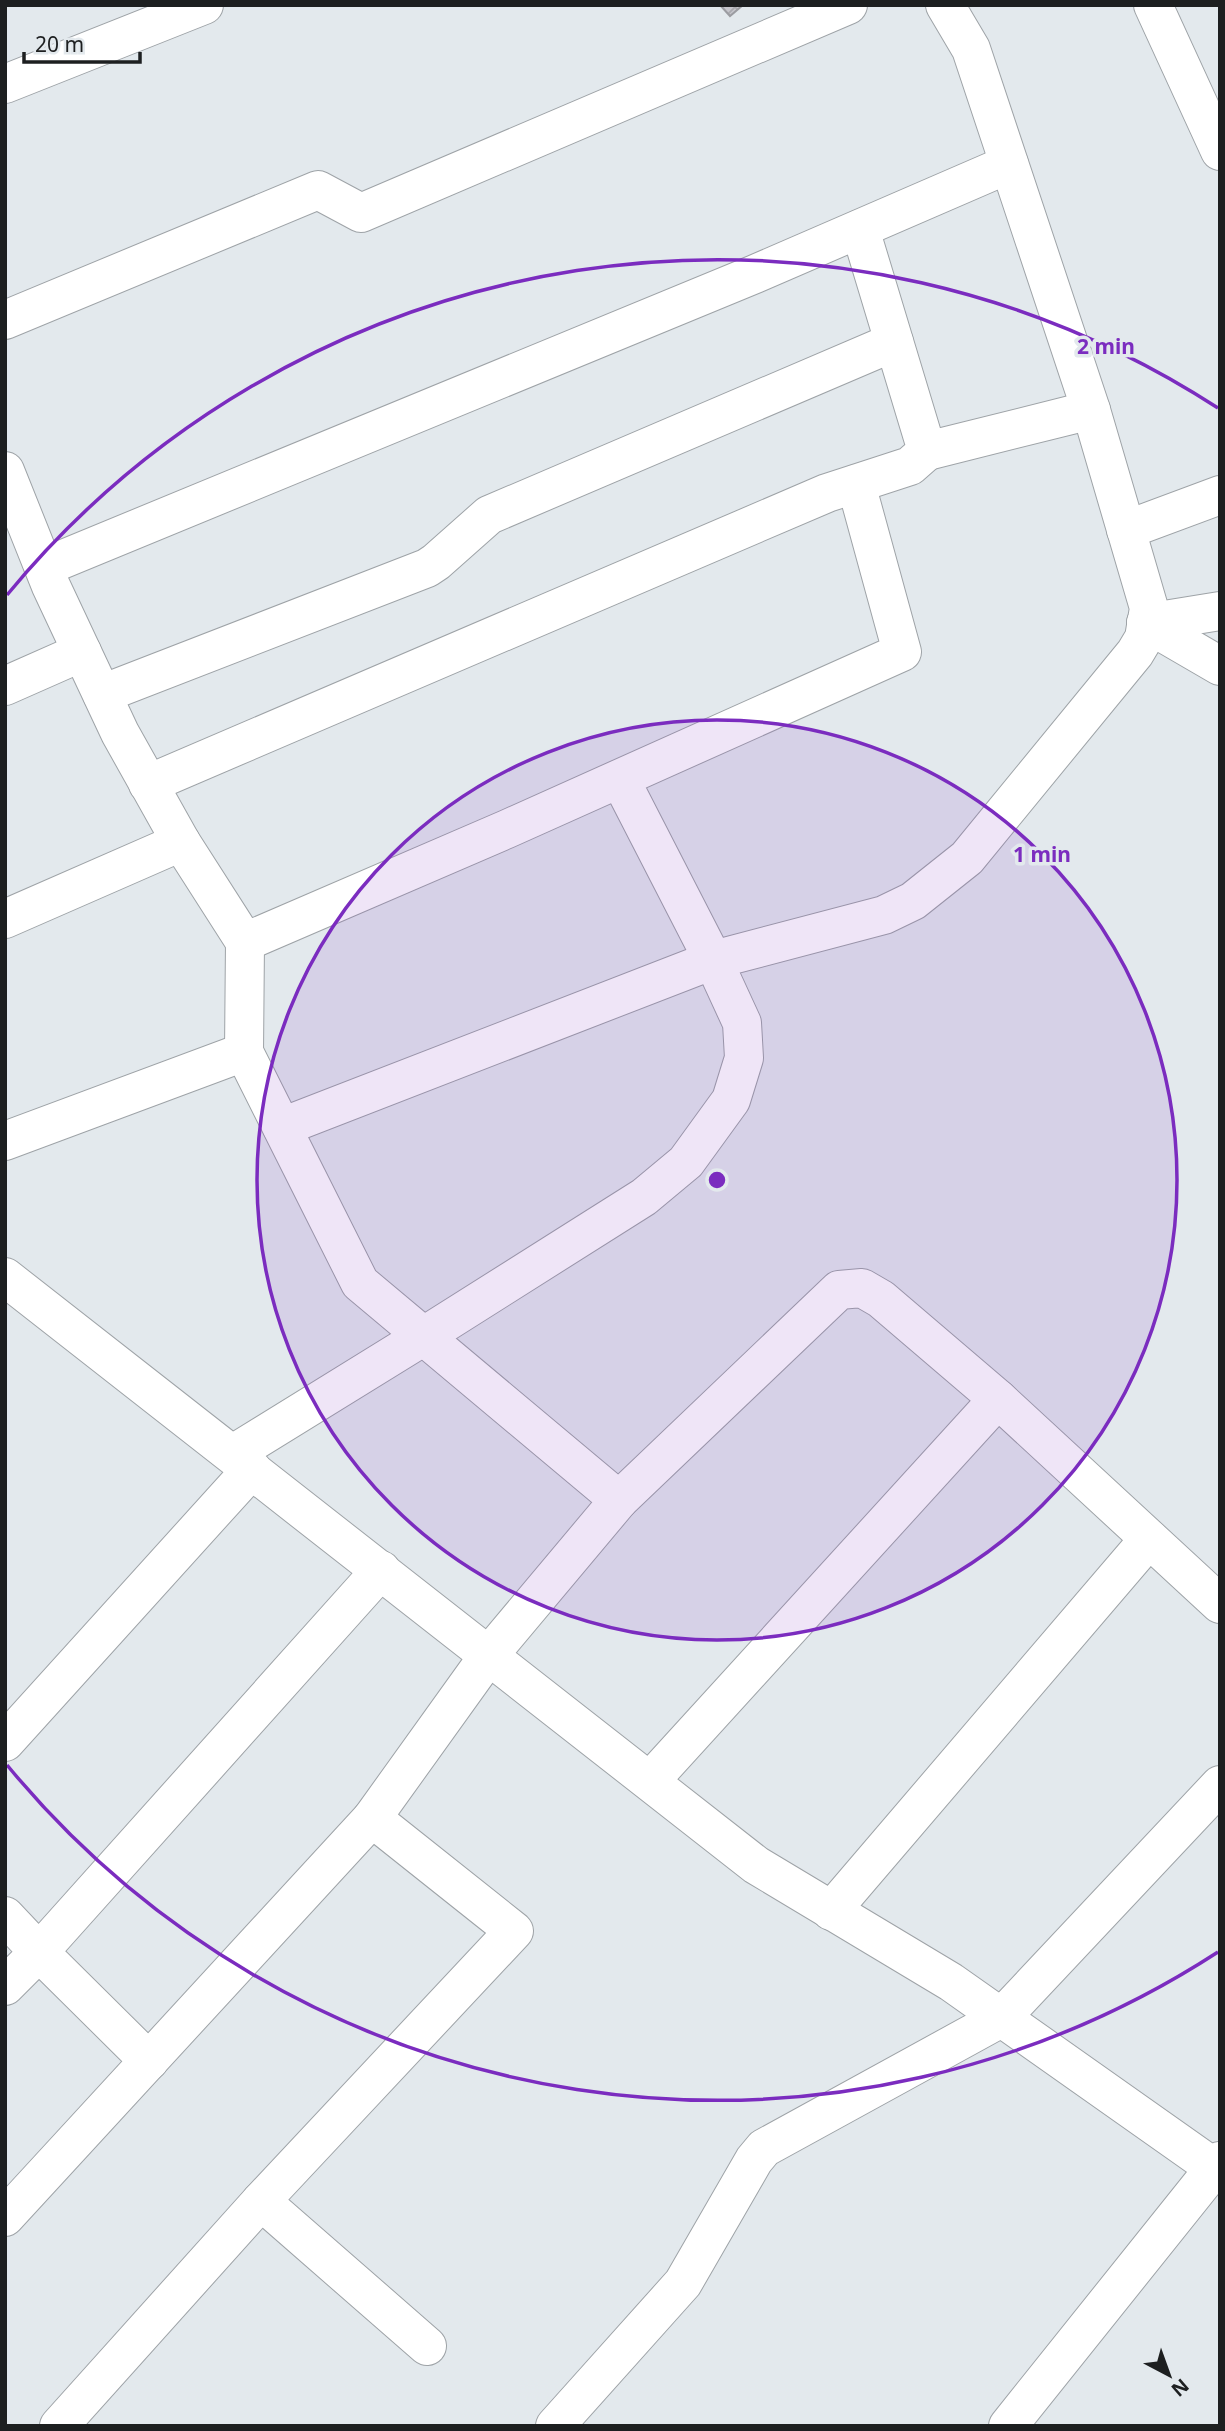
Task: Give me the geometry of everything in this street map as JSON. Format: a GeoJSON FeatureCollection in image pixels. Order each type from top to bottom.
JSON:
{"type":"FeatureCollection","features":[{"type":"Feature","properties":{"kind":"street"},"geometry":{"type":"LineString","coordinates":[[5,84],[204,5]]}},
{"type":"Feature","properties":{"kind":"street"},"geometry":{"type":"LineString","coordinates":[[5,320],[318,190],[361,213],[848,5]]}},
{"type":"Feature","properties":{"kind":"street"},"geometry":{"type":"LineString","coordinates":[[282,1127],[713,960],[884,915],[913,901],[967,858],[1135,653],[1144,638],[1149,607],[1091,410],[971,49],[945,5]]}},
{"type":"Feature","properties":{"kind":"street"},"geometry":{"type":"LineString","coordinates":[[1153,5],[1218,142]]}},
{"type":"Feature","properties":{"kind":"street"},"geometry":{"type":"LineString","coordinates":[[44,567],[860,229],[1009,164]]}},
{"type":"Feature","properties":{"kind":"street"},"geometry":{"type":"LineString","coordinates":[[860,229],[927,451]]}},
{"type":"Feature","properties":{"kind":"street"},"geometry":{"type":"LineString","coordinates":[[102,694],[427,568],[489,515],[894,342]]}},
{"type":"Feature","properties":{"kind":"street"},"geometry":{"type":"LineString","coordinates":[[148,784],[827,493],[910,466],[927,451],[1091,410]]}},
{"type":"Feature","properties":{"kind":"street"},"geometry":{"type":"LineString","coordinates":[[5,471],[44,567],[120,733],[181,842],[244,942],[244,1052],[360,1283],[618,1500]]}},
{"type":"Feature","properties":{"kind":"street"},"geometry":{"type":"LineString","coordinates":[[244,942],[620,779],[902,652],[856,484]]}},
{"type":"Feature","properties":{"kind":"street"},"geometry":{"type":"LineString","coordinates":[[1126,530],[1220,495]]}},
{"type":"Feature","properties":{"kind":"street"},"geometry":{"type":"LineString","coordinates":[[1146,622],[1220,611]]}},
{"type":"Feature","properties":{"kind":"street"},"geometry":{"type":"LineString","coordinates":[[1146,622],[1220,666]]}},
{"type":"Feature","properties":{"kind":"street"},"geometry":{"type":"LineString","coordinates":[[5,686],[82,652]]}},
{"type":"Feature","properties":{"kind":"street"},"geometry":{"type":"LineString","coordinates":[[5,1742],[242,1462],[424,1336],[644,1197],[687,1162],[731,1100],[744,1058],[742,1023],[713,960],[620,779]]}},
{"type":"Feature","properties":{"kind":"street"},"geometry":{"type":"LineString","coordinates":[[5,919],[181,842]]}},
{"type":"Feature","properties":{"kind":"street"},"geometry":{"type":"LineString","coordinates":[[5,1141],[244,1052]]}},
{"type":"Feature","properties":{"kind":"street"},"geometry":{"type":"LineString","coordinates":[[5,1277],[756,1865],[951,1982],[1218,2167],[1008,2426]]}},
{"type":"Feature","properties":{"kind":"street"},"geometry":{"type":"LineString","coordinates":[[5,2217],[372,1818],[489,1655],[618,1500],[839,1290],[862,1288],[880,1299],[998,1399],[1220,1604]]}},
{"type":"Feature","properties":{"kind":"street"},"geometry":{"type":"LineString","coordinates":[[650,1782],[998,1399]]}},
{"type":"Feature","properties":{"kind":"street"},"geometry":{"type":"LineString","coordinates":[[831,1911],[1149,1539]]}},
{"type":"Feature","properties":{"kind":"street"},"geometry":{"type":"LineString","coordinates":[[5,1986],[381,1570]]}},
{"type":"Feature","properties":{"kind":"street"},"geometry":{"type":"LineString","coordinates":[[555,2426],[683,2283],[754,2160],[764,2148],[1001,2018],[1220,1785]]}},
{"type":"Feature","properties":{"kind":"street"},"geometry":{"type":"LineString","coordinates":[[59,2426],[261,2201],[514,1931],[372,1818]]}},
{"type":"Feature","properties":{"kind":"street"},"geometry":{"type":"LineString","coordinates":[[5,1916],[149,2061]]}},
{"type":"Feature","properties":{"kind":"street"},"geometry":{"type":"LineString","coordinates":[[261,2201],[427,2346]]}},
{"type":"Feature","properties":{"kind":"building"},"geometry":{"type":"Polygon","coordinates":[[[720,5],[743,5],[730,16],[720,5]]]}}]}
